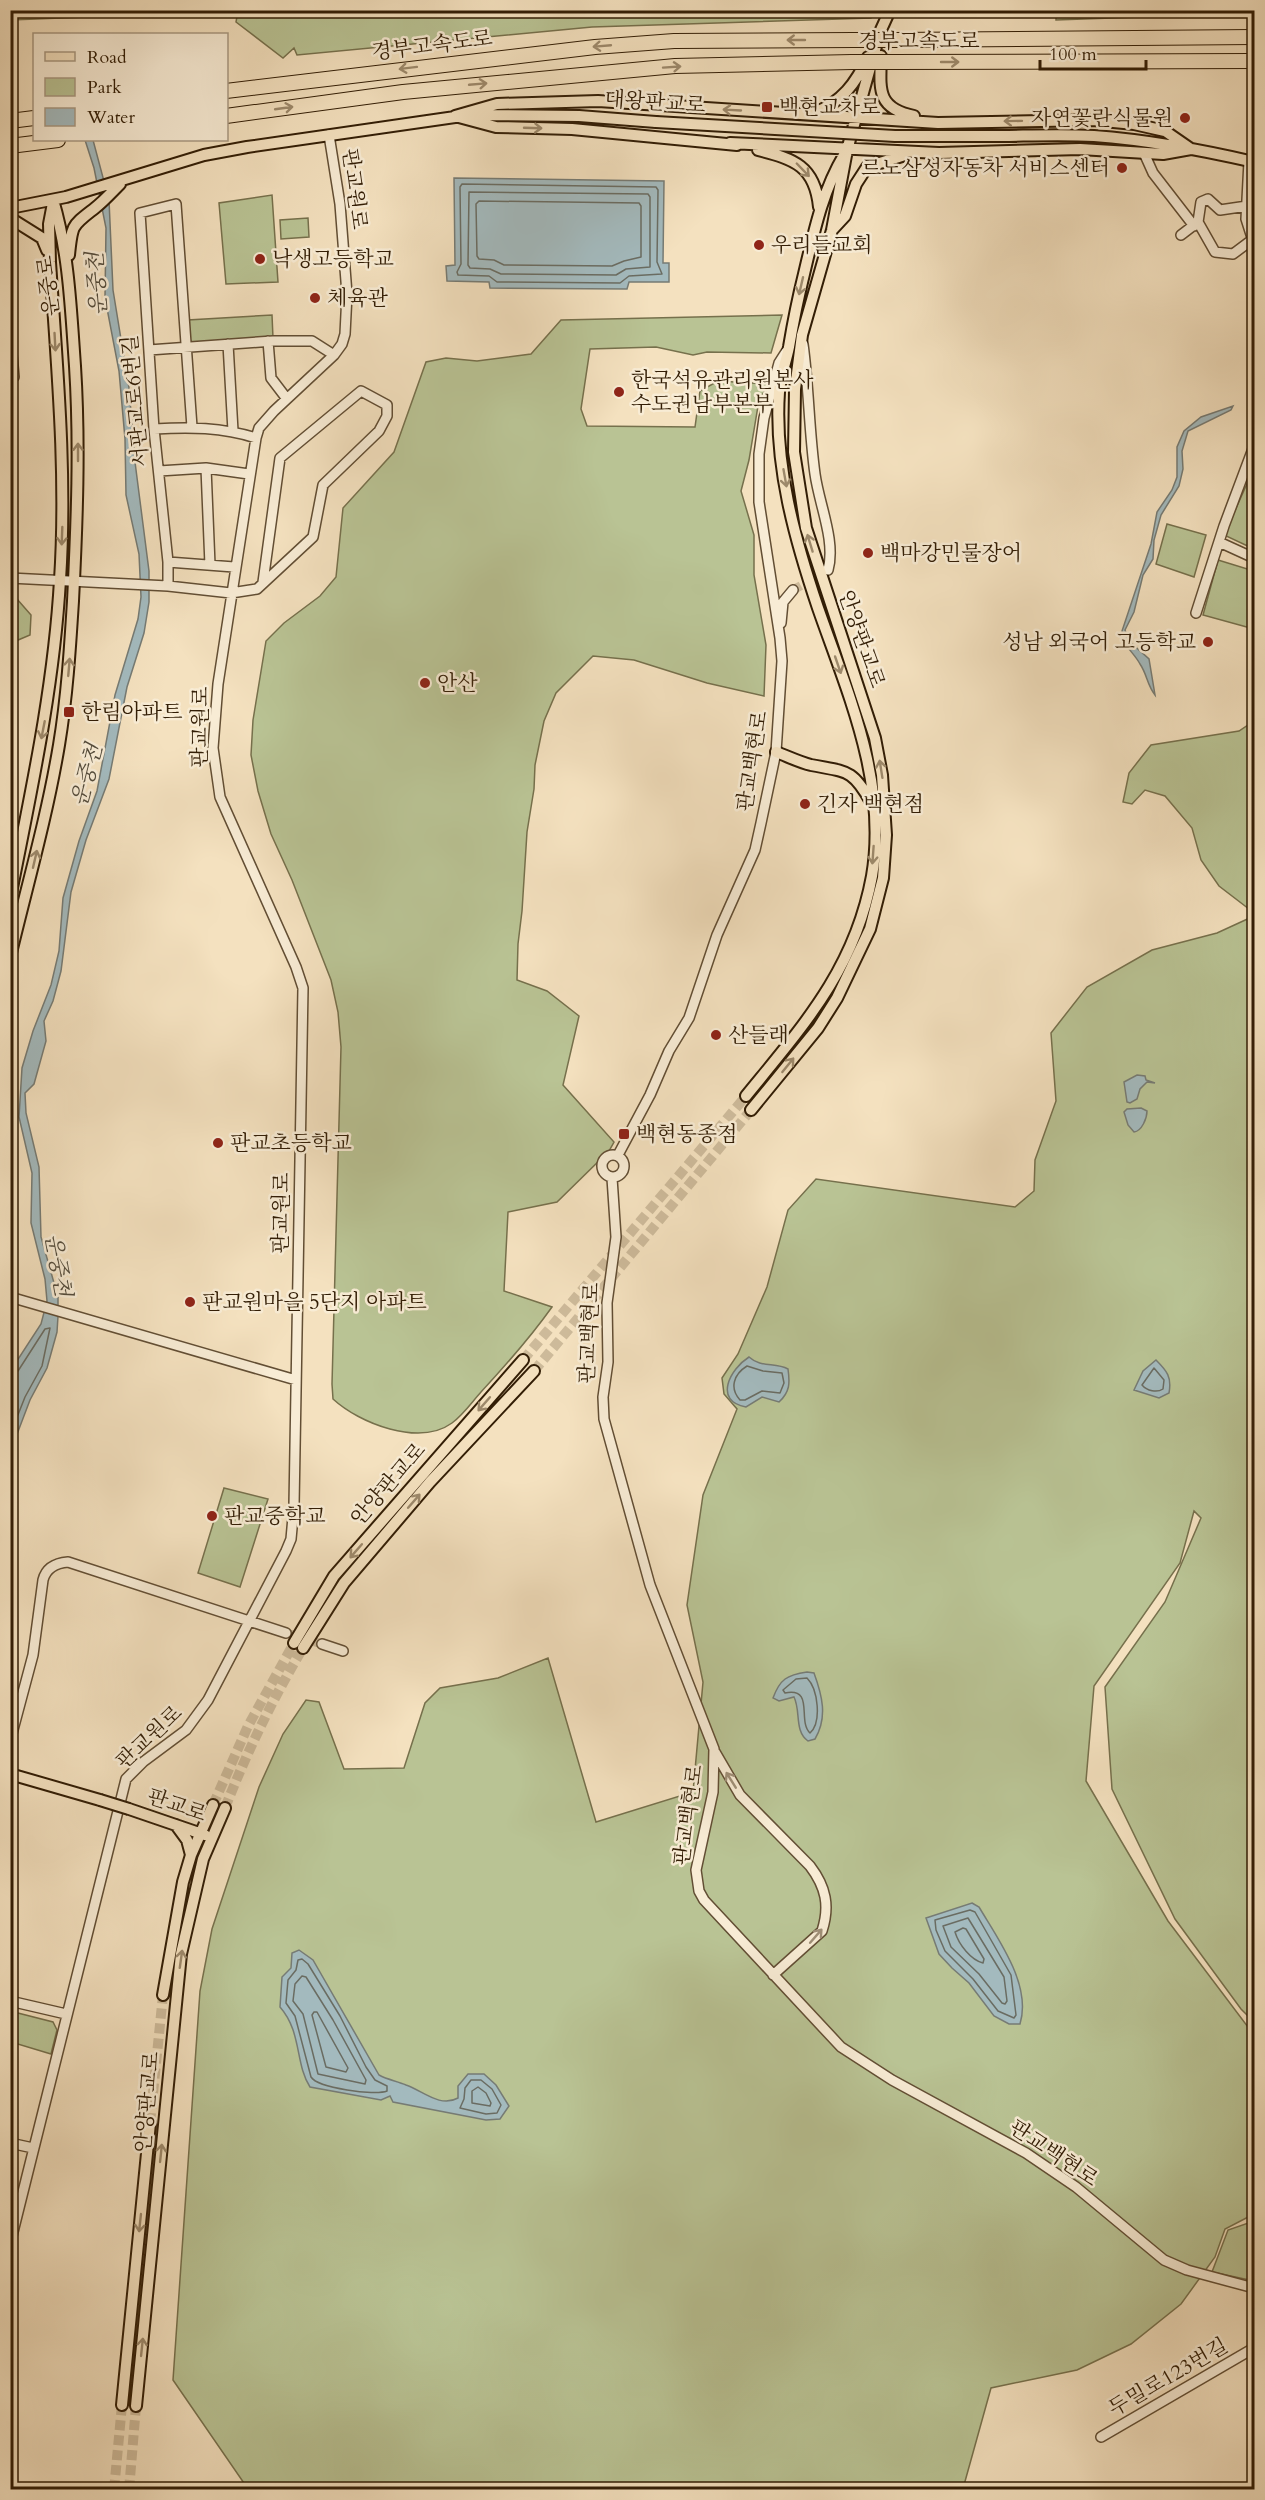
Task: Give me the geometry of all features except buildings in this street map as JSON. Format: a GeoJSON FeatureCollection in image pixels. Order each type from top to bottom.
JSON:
{"type":"FeatureCollection","features":[{"type":"Feature","properties":{"kind":"highway","name":"경부고속도로"},"geometry":{"type":"LineString","coordinates":[[228,92],[595,47],[674,41],[1254,37]]}},
{"type":"Feature","properties":{"kind":"highway","name":"경부고속도로"},"geometry":{"type":"LineString","coordinates":[[228,116],[403,92],[675,66],[852,62],[1254,61]]}},
{"type":"Feature","properties":{"kind":"highway"},"geometry":{"type":"LineString","coordinates":[[10,122],[33,118]]}},
{"type":"Feature","properties":{"kind":"highway"},"geometry":{"type":"LineString","coordinates":[[10,146],[43,141]]}},
{"type":"Feature","properties":{"kind":"main road"},"geometry":{"type":"LineString","coordinates":[[811,114],[840,100],[851,86],[861,71],[890,10]]}},
{"type":"Feature","properties":{"kind":"main road"},"geometry":{"type":"LineString","coordinates":[[880,32],[882,50],[880,87],[884,101],[891,108],[905,114],[938,123]]}},
{"type":"Feature","properties":{"kind":"main road","name":"안양판교로"},"geometry":{"type":"LineString","coordinates":[[751,1110],[818,1028],[837,998],[870,929],[883,878],[886,835],[882,775],[875,738],[806,528],[795,452],[795,389],[802,335],[832,230],[847,150],[880,32]]}},
{"type":"Feature","properties":{"kind":"main road","name":"대왕판교로"},"geometry":{"type":"LineString","coordinates":[[455,116],[497,104],[598,101],[676,108],[857,116],[938,123],[1093,120],[1134,124],[1165,131],[1191,148]]}},
{"type":"Feature","properties":{"kind":"main road","name":"대왕판교로"},"geometry":{"type":"LineString","coordinates":[[53,200],[122,182],[204,155],[261,144],[455,116],[517,114],[895,136],[1093,136],[1191,148],[1252,161]]}},
{"type":"Feature","properties":{"kind":"main road"},"geometry":{"type":"LineString","coordinates":[[455,116],[496,127],[572,129],[730,143],[788,157],[802,166],[811,178],[818,194],[819,209]]}},
{"type":"Feature","properties":{"kind":"main road","name":"대왕판교로"},"geometry":{"type":"LineString","coordinates":[[730,143],[939,153],[1080,149],[1163,154],[1191,148]]}},
{"type":"Feature","properties":{"kind":"main road","name":"안양판교로"},"geometry":{"type":"LineString","coordinates":[[746,1096],[808,1021],[828,991],[847,956],[872,876],[874,807],[864,741],[795,532],[780,452],[779,390],[791,328],[819,209],[831,177],[847,150]]}},
{"type":"Feature","properties":{"kind":"main road"},"geometry":{"type":"LineString","coordinates":[[832,230],[845,216],[856,184],[867,167],[899,156],[939,153]]}},
{"type":"Feature","properties":{"kind":"main road"},"geometry":{"type":"LineString","coordinates":[[67,276],[71,235],[75,223],[122,182]]}},
{"type":"Feature","properties":{"kind":"main road"},"geometry":{"type":"LineString","coordinates":[[10,208],[53,200]]}},
{"type":"Feature","properties":{"kind":"main road","name":"운중로"},"geometry":{"type":"LineString","coordinates":[[10,898],[48,705],[60,580],[63,506],[49,224],[53,200]]}},
{"type":"Feature","properties":{"kind":"main road","name":"운중로"},"geometry":{"type":"LineString","coordinates":[[10,957],[14,922],[35,864],[59,746],[70,666],[75,582],[78,434],[67,276],[60,222],[53,200]]}},
{"type":"Feature","properties":{"kind":"main road"},"geometry":{"type":"LineString","coordinates":[[10,218],[42,237],[50,262]]}},
{"type":"Feature","properties":{"kind":"main road"},"geometry":{"type":"LineString","coordinates":[[776,752],[811,765],[843,770],[856,778],[874,807]]}},
{"type":"Feature","properties":{"kind":"main road","name":"안양판교로"},"geometry":{"type":"LineString","coordinates":[[523,1360],[334,1576],[298,1645],[344,1583],[430,1482],[534,1371]]}},
{"type":"Feature","properties":{"kind":"main road","name":"판교로"},"geometry":{"type":"LineString","coordinates":[[10,1773],[129,1809],[212,1838]]}},
{"type":"Feature","properties":{"kind":"main road","name":"안양판교로"},"geometry":{"type":"LineString","coordinates":[[136,2406],[181,1954],[196,1885],[225,1808]]}},
{"type":"Feature","properties":{"kind":"main road"},"geometry":{"type":"LineString","coordinates":[[163,1995],[177,1909],[191,1855],[212,1809],[197,1824],[175,1825]]}},
{"type":"Feature","properties":{"kind":"main road"},"geometry":{"type":"LineString","coordinates":[[175,1825],[187,1840],[191,1855]]}},
{"type":"Feature","properties":{"kind":"main road","name":"안양판교로"},"geometry":{"type":"LineString","coordinates":[[122,2405],[150,2123]]}},
{"type":"Feature","properties":{"kind":"street","name":"판교원로"},"geometry":{"type":"LineString","coordinates":[[10,2244],[126,1779],[143,1762],[177,1738],[196,1719],[233,1656],[291,1539],[294,1506],[303,988],[296,967],[220,797],[213,735],[234,567],[259,428],[334,355],[342,344],[345,334],[347,294],[340,204],[330,135]]}},
{"type":"Feature","properties":{"kind":"street"},"geometry":{"type":"LineString","coordinates":[[1144,153],[1153,173],[1196,224],[1215,252],[1233,254],[1254,242],[1246,219],[1252,161]]}},
{"type":"Feature","properties":{"kind":"street"},"geometry":{"type":"LineString","coordinates":[[1181,235],[1196,224],[1201,202],[1208,199],[1220,210],[1247,206]]}},
{"type":"Feature","properties":{"kind":"street","name":"서판교로6번길"},"geometry":{"type":"LineString","coordinates":[[168,586],[168,562],[154,429],[140,213],[176,204],[188,347]]}},
{"type":"Feature","properties":{"kind":"street"},"geometry":{"type":"LineString","coordinates":[[10,332],[14,376],[10,376]]}},
{"type":"Feature","properties":{"kind":"street"},"geometry":{"type":"LineString","coordinates":[[802,335],[810,396],[815,476],[829,540],[831,561],[828,570]]}},
{"type":"Feature","properties":{"kind":"street"},"geometry":{"type":"LineString","coordinates":[[149,350],[312,340],[334,355]]}},
{"type":"Feature","properties":{"kind":"street"},"geometry":{"type":"LineString","coordinates":[[268,341],[271,378],[287,399]]}},
{"type":"Feature","properties":{"kind":"street"},"geometry":{"type":"LineString","coordinates":[[228,345],[233,431]]}},
{"type":"Feature","properties":{"kind":"street"},"geometry":{"type":"LineString","coordinates":[[188,347],[192,427]]}},
{"type":"Feature","properties":{"kind":"street","name":"판교백현로"},"geometry":{"type":"LineString","coordinates":[[618,1155],[650,1095],[669,1051],[686,1024],[698,996],[717,935],[755,850],[776,752],[782,661],[759,502],[759,454],[764,418],[778,363],[789,347]]}},
{"type":"Feature","properties":{"kind":"street"},"geometry":{"type":"LineString","coordinates":[[10,578],[168,586],[231,593],[257,589],[313,537],[323,485],[379,431],[387,416],[387,405],[361,391],[280,458],[263,582]]}},
{"type":"Feature","properties":{"kind":"street"},"geometry":{"type":"LineString","coordinates":[[154,429],[192,427],[233,431],[256,438]]}},
{"type":"Feature","properties":{"kind":"street"},"geometry":{"type":"LineString","coordinates":[[1196,613],[1254,446]]}},
{"type":"Feature","properties":{"kind":"street"},"geometry":{"type":"LineString","coordinates":[[159,471],[206,468],[249,474]]}},
{"type":"Feature","properties":{"kind":"street"},"geometry":{"type":"LineString","coordinates":[[206,468],[210,565]]}},
{"type":"Feature","properties":{"kind":"street"},"geometry":{"type":"LineString","coordinates":[[1219,542],[1254,558]]}},
{"type":"Feature","properties":{"kind":"street"},"geometry":{"type":"LineString","coordinates":[[168,562],[234,567]]}},
{"type":"Feature","properties":{"kind":"street"},"geometry":{"type":"LineString","coordinates":[[771,584],[781,591],[793,590],[783,602],[780,638]]}},
{"type":"Feature","properties":{"kind":"street"},"geometry":{"type":"LineString","coordinates":[[618,1155],[624,1163],[624,1170],[618,1177],[612,1178],[603,1171],[602,1163],[606,1157],[618,1155]]}},
{"type":"Feature","properties":{"kind":"street","name":"판교백현로"},"geometry":{"type":"LineString","coordinates":[[612,1178],[616,1237],[607,1303],[608,1362],[603,1397],[604,1419],[650,1585],[714,1749],[713,1792],[696,1870],[699,1891],[704,1900],[841,2047],[892,2080],[1026,2153],[1076,2187],[1164,2260],[1187,2270],[1254,2288]]}},
{"type":"Feature","properties":{"kind":"street"},"geometry":{"type":"LineString","coordinates":[[10,1298],[296,1380]]}},
{"type":"Feature","properties":{"kind":"street"},"geometry":{"type":"LineString","coordinates":[[10,1741],[30,1671],[43,1580],[45,1573],[60,1562],[73,1563],[286,1633]]}},
{"type":"Feature","properties":{"kind":"street"},"geometry":{"type":"LineString","coordinates":[[322,1644],[343,1650]]}},
{"type":"Feature","properties":{"kind":"street"},"geometry":{"type":"LineString","coordinates":[[714,1749],[740,1795],[810,1866],[818,1877],[826,1899],[822,1931],[773,1975]]}},
{"type":"Feature","properties":{"kind":"street"},"geometry":{"type":"LineString","coordinates":[[10,2001],[66,2014]]}},
{"type":"Feature","properties":{"kind":"street"},"geometry":{"type":"LineString","coordinates":[[10,2143],[33,2148]]}},
{"type":"Feature","properties":{"kind":"street","name":"두밀로123번길"},"geometry":{"type":"LineString","coordinates":[[1101,2437],[1254,2348]]}},
{"type":"Feature","properties":{"kind":"green space"},"geometry":{"type":"Polygon","coordinates":[[[11,10],[876,11],[871,18],[592,27],[297,55],[294,48],[283,58],[236,22],[238,11],[11,20],[11,10]]]}},
{"type":"Feature","properties":{"kind":"green space"},"geometry":{"type":"Polygon","coordinates":[[[1056,10],[1254,10],[1254,13],[1056,20],[1056,10]]]}},
{"type":"Feature","properties":{"kind":"green space"},"geometry":{"type":"Polygon","coordinates":[[[272,195],[278,282],[226,284],[219,203],[272,195]]]}},
{"type":"Feature","properties":{"kind":"green space"},"geometry":{"type":"Polygon","coordinates":[[[308,218],[309,237],[281,239],[280,220],[308,218]]]}},
{"type":"Feature","properties":{"kind":"green space"},"geometry":{"type":"Polygon","coordinates":[[[272,315],[273,338],[190,343],[188,320],[272,315]]]}},
{"type":"Feature","properties":{"kind":"green space"},"geometry":{"type":"Polygon","coordinates":[[[782,315],[771,353],[707,352],[693,355],[656,347],[590,349],[581,409],[587,426],[695,427],[700,391],[718,381],[769,384],[759,400],[749,460],[741,491],[754,535],[754,575],[766,645],[764,696],[707,683],[634,660],[593,656],[556,693],[544,721],[535,765],[534,789],[527,832],[517,980],[547,991],[579,1016],[563,1085],[614,1142],[609,1151],[557,1202],[508,1212],[504,1291],[552,1307],[518,1351],[460,1416],[438,1430],[423,1433],[407,1432],[373,1423],[344,1408],[333,1399],[341,1047],[338,1012],[331,980],[292,880],[271,834],[258,791],[251,755],[253,720],[266,641],[284,623],[320,596],[336,577],[343,508],[394,452],[426,362],[446,358],[477,361],[531,354],[561,320],[782,315]]]}},
{"type":"Feature","properties":{"kind":"green space"},"geometry":{"type":"Polygon","coordinates":[[[1254,468],[1254,549],[1224,535],[1254,468]]]}},
{"type":"Feature","properties":{"kind":"green space"},"geometry":{"type":"Polygon","coordinates":[[[1167,524],[1206,535],[1194,577],[1156,564],[1167,524]]]}},
{"type":"Feature","properties":{"kind":"green space"},"geometry":{"type":"Polygon","coordinates":[[[1218,560],[1254,571],[1254,629],[1203,615],[1218,560]]]}},
{"type":"Feature","properties":{"kind":"green space"},"geometry":{"type":"Polygon","coordinates":[[[11,599],[17,599],[31,615],[30,635],[11,643],[11,599]]]}},
{"type":"Feature","properties":{"kind":"green space"},"geometry":{"type":"Polygon","coordinates":[[[1254,721],[1254,908],[1249,909],[1219,886],[1201,860],[1192,828],[1165,796],[1145,790],[1132,804],[1123,802],[1129,773],[1151,745],[1239,731],[1254,721]]]}},
{"type":"Feature","properties":{"kind":"green space"},"geometry":{"type":"Polygon","coordinates":[[[1254,916],[1254,2022],[1241,2009],[1175,1919],[1112,1789],[1105,1687],[1165,1602],[1201,1518],[1194,1511],[1180,1563],[1094,1686],[1086,1781],[1168,1921],[1254,2035],[1254,2214],[1225,2229],[1215,2257],[1181,2304],[1131,2344],[1077,2370],[991,2388],[964,2485],[965,2489],[248,2489],[173,2380],[200,1991],[212,1929],[259,1787],[283,1734],[306,1700],[319,1702],[344,1769],[404,1768],[425,1703],[440,1688],[498,1678],[548,1658],[596,1822],[693,1792],[703,1682],[687,1605],[703,1495],[737,1409],[724,1394],[722,1378],[738,1354],[767,1287],[788,1210],[816,1179],[1015,1207],[1034,1191],[1035,1160],[1056,1101],[1051,1033],[1087,987],[1152,950],[1217,933],[1254,916]]]}},
{"type":"Feature","properties":{"kind":"green space"},"geometry":{"type":"Polygon","coordinates":[[[224,1488],[268,1499],[240,1587],[198,1573],[224,1488]]]}},
{"type":"Feature","properties":{"kind":"green space"},"geometry":{"type":"Polygon","coordinates":[[[10,2011],[53,2022],[57,2030],[51,2054],[11,2042],[10,2011]]]}},
{"type":"Feature","properties":{"kind":"green space"},"geometry":{"type":"Polygon","coordinates":[[[1254,2221],[1254,2281],[1212,2272],[1228,2230],[1254,2221]]]}},
{"type":"Feature","properties":{"kind":"water"},"geometry":{"type":"Polygon","coordinates":[[[85,141],[93,141],[109,200],[113,290],[129,388],[135,462],[149,571],[149,602],[144,633],[127,687],[109,779],[86,840],[71,892],[61,971],[53,1001],[44,1021],[46,1041],[34,1084],[25,1093],[26,1113],[39,1167],[41,1237],[58,1297],[58,1316],[57,1332],[47,1368],[30,1400],[11,1450],[11,1370],[41,1324],[47,1301],[45,1279],[31,1223],[32,1173],[19,1117],[22,1068],[33,1031],[51,985],[59,951],[63,898],[79,841],[97,791],[115,695],[138,619],[141,597],[139,554],[126,495],[125,439],[119,371],[105,298],[106,228],[94,168],[85,141]]]}},
{"type":"Feature","properties":{"kind":"water"},"geometry":{"type":"Polygon","coordinates":[[[454,178],[664,181],[663,263],[669,263],[669,282],[629,282],[627,289],[490,288],[489,282],[447,281],[446,266],[455,265],[454,178]]]}},
{"type":"Feature","properties":{"kind":"water"},"geometry":{"type":"Polygon","coordinates":[[[1233,406],[1231,410],[1188,431],[1182,451],[1183,469],[1179,486],[1161,515],[1154,540],[1153,559],[1143,575],[1134,612],[1125,630],[1129,641],[1149,659],[1155,695],[1142,668],[1126,645],[1122,631],[1151,544],[1157,512],[1172,490],[1177,477],[1177,447],[1184,431],[1201,417],[1233,406]]]}},
{"type":"Feature","properties":{"kind":"water"},"geometry":{"type":"Polygon","coordinates":[[[1137,1075],[1145,1076],[1146,1080],[1155,1083],[1147,1082],[1140,1089],[1137,1099],[1130,1103],[1127,1102],[1124,1082],[1137,1075]]]}},
{"type":"Feature","properties":{"kind":"water"},"geometry":{"type":"Polygon","coordinates":[[[1141,1108],[1147,1111],[1146,1117],[1142,1127],[1134,1132],[1128,1125],[1124,1112],[1127,1109],[1141,1108]]]}},
{"type":"Feature","properties":{"kind":"water"},"geometry":{"type":"Polygon","coordinates":[[[749,1357],[758,1363],[788,1369],[788,1387],[779,1402],[762,1397],[746,1407],[736,1404],[730,1398],[727,1392],[731,1377],[742,1362],[749,1357]]]}},
{"type":"Feature","properties":{"kind":"water"},"geometry":{"type":"Polygon","coordinates":[[[1156,1360],[1166,1371],[1170,1383],[1169,1393],[1159,1398],[1134,1390],[1143,1371],[1156,1360]]]}},
{"type":"Feature","properties":{"kind":"water"},"geometry":{"type":"Polygon","coordinates":[[[807,1672],[814,1673],[823,1714],[815,1739],[808,1741],[799,1726],[794,1697],[779,1701],[773,1698],[778,1686],[785,1679],[807,1672]]]}},
{"type":"Feature","properties":{"kind":"water"},"geometry":{"type":"Polygon","coordinates":[[[972,1903],[979,1907],[995,1933],[1017,1978],[1022,2009],[1020,2024],[1009,2024],[994,2016],[969,1983],[939,1954],[926,1918],[972,1903]]]}},
{"type":"Feature","properties":{"kind":"water"},"geometry":{"type":"Polygon","coordinates":[[[299,1950],[313,1960],[379,2075],[432,2098],[451,2101],[458,2098],[458,2086],[468,2074],[484,2074],[496,2085],[509,2106],[500,2119],[486,2120],[393,2102],[390,2096],[381,2100],[310,2087],[302,2068],[292,2027],[280,2007],[282,1977],[291,1968],[292,1953],[299,1950]]]}},
{"type":"Feature","properties":{"kind":"tunnel"},"geometry":{"type":"LineString","coordinates":[[793,590],[825,572]]}},
{"type":"Feature","properties":{"kind":"tunnel"},"geometry":{"type":"LineString","coordinates":[[523,1360],[746,1096]]}},
{"type":"Feature","properties":{"kind":"tunnel"},"geometry":{"type":"LineString","coordinates":[[534,1371],[751,1110]]}},
{"type":"Feature","properties":{"kind":"tunnel"},"geometry":{"type":"LineString","coordinates":[[286,1633],[322,1644]]}},
{"type":"Feature","properties":{"kind":"tunnel"},"geometry":{"type":"LineString","coordinates":[[213,1805],[248,1726],[294,1643]]}},
{"type":"Feature","properties":{"kind":"tunnel"},"geometry":{"type":"LineString","coordinates":[[225,1808],[261,1726],[303,1648]]}},
{"type":"Feature","properties":{"kind":"tunnel"},"geometry":{"type":"LineString","coordinates":[[150,2123],[163,1995]]}},
{"type":"Feature","properties":{"kind":"tunnel"},"geometry":{"type":"LineString","coordinates":[[114,2490],[122,2405]]}},
{"type":"Feature","properties":{"kind":"tunnel"},"geometry":{"type":"LineString","coordinates":[[129,2490],[136,2406]]}},
{"type":"Feature","properties":{"kind":"place","name":"백현교차로"},"geometry":{"type":"Point","coordinates":[767,107]}},
{"type":"Feature","properties":{"kind":"place","name":"자연꽃란식물원"},"geometry":{"type":"Point","coordinates":[1185,118]}},
{"type":"Feature","properties":{"kind":"place","name":"르노삼성자동차 서비스센터"},"geometry":{"type":"Point","coordinates":[1122,168]}},
{"type":"Feature","properties":{"kind":"place","name":"우리들교회"},"geometry":{"type":"Point","coordinates":[759,245]}},
{"type":"Feature","properties":{"kind":"place","name":"낙생고등학교"},"geometry":{"type":"Point","coordinates":[260,259]}},
{"type":"Feature","properties":{"kind":"place","name":"체육관"},"geometry":{"type":"Point","coordinates":[315,298]}},
{"type":"Feature","properties":{"kind":"place","name":"한국석유관리원본사 수도권남부본부"},"geometry":{"type":"Point","coordinates":[619,392]}},
{"type":"Feature","properties":{"kind":"place","name":"백마강민물장어"},"geometry":{"type":"Point","coordinates":[868,553]}},
{"type":"Feature","properties":{"kind":"place","name":"성남 외국어 고등학교"},"geometry":{"type":"Point","coordinates":[1208,642]}},
{"type":"Feature","properties":{"kind":"place","name":"안산"},"geometry":{"type":"Point","coordinates":[425,683]}},
{"type":"Feature","properties":{"kind":"place","name":"한림아파트"},"geometry":{"type":"Point","coordinates":[69,712]}},
{"type":"Feature","properties":{"kind":"place","name":"긴자 백현점"},"geometry":{"type":"Point","coordinates":[805,804]}},
{"type":"Feature","properties":{"kind":"place","name":"산들래"},"geometry":{"type":"Point","coordinates":[716,1035]}},
{"type":"Feature","properties":{"kind":"place","name":"백현동종점"},"geometry":{"type":"Point","coordinates":[624,1134]}},
{"type":"Feature","properties":{"kind":"place","name":"판교초등학교"},"geometry":{"type":"Point","coordinates":[218,1143]}},
{"type":"Feature","properties":{"kind":"place","name":"판교원마을 5단지 아파트"},"geometry":{"type":"Point","coordinates":[190,1302]}},
{"type":"Feature","properties":{"kind":"place","name":"판교중학교"},"geometry":{"type":"Point","coordinates":[212,1516]}},
{"type":"Feature","properties":{"kind":"water label","name":"운중천"},"geometry":{"type":"Point","coordinates":[96,284]}},
{"type":"Feature","properties":{"kind":"water label","name":"운중천"},"geometry":{"type":"Point","coordinates":[86,775]}},
{"type":"Feature","properties":{"kind":"water label","name":"운중천"},"geometry":{"type":"Point","coordinates":[59,1265]}}]}
